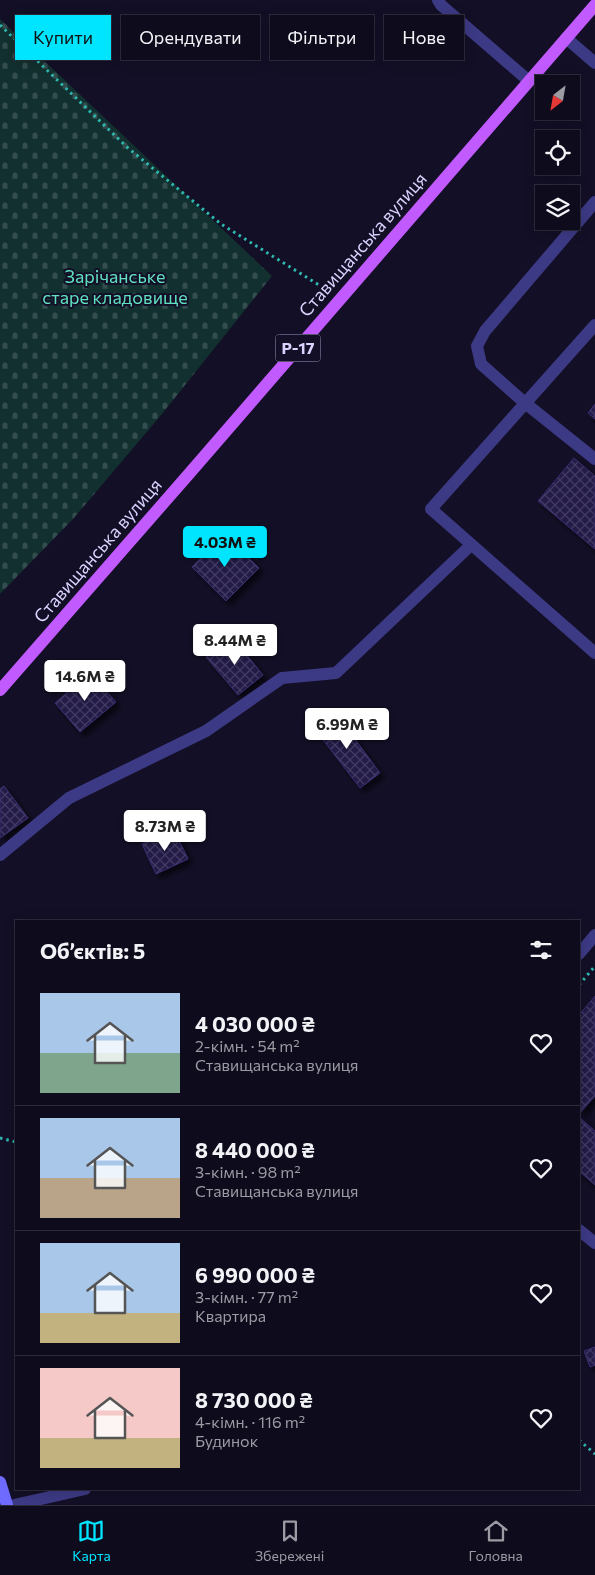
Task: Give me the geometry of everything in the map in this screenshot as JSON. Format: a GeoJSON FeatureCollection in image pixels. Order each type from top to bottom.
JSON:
{"type":"FeatureCollection","features":[{"type":"Feature","properties":{"kind":"main road","name":"Ставищанська вулиця"},"geometry":{"type":"LineString","coordinates":[[0,690],[595,5]]}},
{"type":"Feature","properties":{"kind":"street"},"geometry":{"type":"LineString","coordinates":[[0,1482],[7,1505]]}},
{"type":"Feature","properties":{"kind":"lane"},"geometry":{"type":"LineString","coordinates":[[438,0],[529,81]]}},
{"type":"Feature","properties":{"kind":"lane"},"geometry":{"type":"LineString","coordinates":[[566,38],[595,63]]}},
{"type":"Feature","properties":{"kind":"lane"},"geometry":{"type":"LineString","coordinates":[[595,202],[484,331],[477,346],[481,364],[525,403],[595,459]]}},
{"type":"Feature","properties":{"kind":"lane"},"geometry":{"type":"LineString","coordinates":[[595,325],[431,509],[595,653]]}},
{"type":"Feature","properties":{"kind":"lane"},"geometry":{"type":"LineString","coordinates":[[0,855],[69,798],[206,731],[282,678],[336,673],[471,545]]}},
{"type":"Feature","properties":{"kind":"lane"},"geometry":{"type":"LineString","coordinates":[[580,953],[595,935]]}},
{"type":"Feature","properties":{"kind":"lane"},"geometry":{"type":"LineString","coordinates":[[580,1231],[595,1243]]}},
{"type":"Feature","properties":{"kind":"lane"},"geometry":{"type":"LineString","coordinates":[[14,1505],[81,1490]]}},
{"type":"Feature","properties":{"kind":"path"},"geometry":{"type":"LineString","coordinates":[[0,25],[128,148],[221,224],[340,299]]}},
{"type":"Feature","properties":{"kind":"path"},"geometry":{"type":"LineString","coordinates":[[580,983],[595,966]]}},
{"type":"Feature","properties":{"kind":"path"},"geometry":{"type":"LineString","coordinates":[[0,1138],[15,1142]]}},
{"type":"Feature","properties":{"kind":"path"},"geometry":{"type":"LineString","coordinates":[[580,1441],[595,1454]]}},
{"type":"Feature","properties":{"kind":"green space","name":"Зарічанське старе кладовище"},"geometry":{"type":"Polygon","coordinates":[[[0,19],[15,33],[15,60],[43,60],[272,276],[162,414],[73,519],[0,594],[0,19]]]}},
{"type":"Feature","properties":{"kind":"building"},"geometry":{"type":"Polygon","coordinates":[[[595,404],[595,419],[588,413],[595,404]]]}},
{"type":"Feature","properties":{"kind":"building"},"geometry":{"type":"Polygon","coordinates":[[[574,458],[595,476],[595,549],[538,501],[574,458]]]}},
{"type":"Feature","properties":{"kind":"building"},"geometry":{"type":"Polygon","coordinates":[[[224,534],[259,568],[226,601],[192,567],[224,534]]]}},
{"type":"Feature","properties":{"kind":"building"},"geometry":{"type":"Polygon","coordinates":[[[232,637],[263,675],[238,695],[206,657],[232,637]]]}},
{"type":"Feature","properties":{"kind":"building"},"geometry":{"type":"Polygon","coordinates":[[[90,673],[116,702],[80,732],[55,703],[90,673]]]}},
{"type":"Feature","properties":{"kind":"building"},"geometry":{"type":"Polygon","coordinates":[[[335,712],[380,773],[360,788],[314,728],[335,712]]]}},
{"type":"Feature","properties":{"kind":"building"},"geometry":{"type":"Polygon","coordinates":[[[4,786],[28,818],[0,838],[0,789],[4,786]]]}},
{"type":"Feature","properties":{"kind":"building"},"geometry":{"type":"Polygon","coordinates":[[[174,830],[188,859],[156,874],[142,844],[174,830]]]}},
{"type":"Feature","properties":{"kind":"building"},"geometry":{"type":"Polygon","coordinates":[[[595,996],[595,1096],[580,1113],[580,1014],[595,996]]]}},
{"type":"Feature","properties":{"kind":"building"},"geometry":{"type":"Polygon","coordinates":[[[580,1118],[595,1131],[595,1185],[580,1172],[580,1118]]]}},
{"type":"Feature","properties":{"kind":"building"},"geometry":{"type":"Polygon","coordinates":[[[595,1347],[595,1365],[590,1367],[584,1351],[595,1347]]]}}]}
